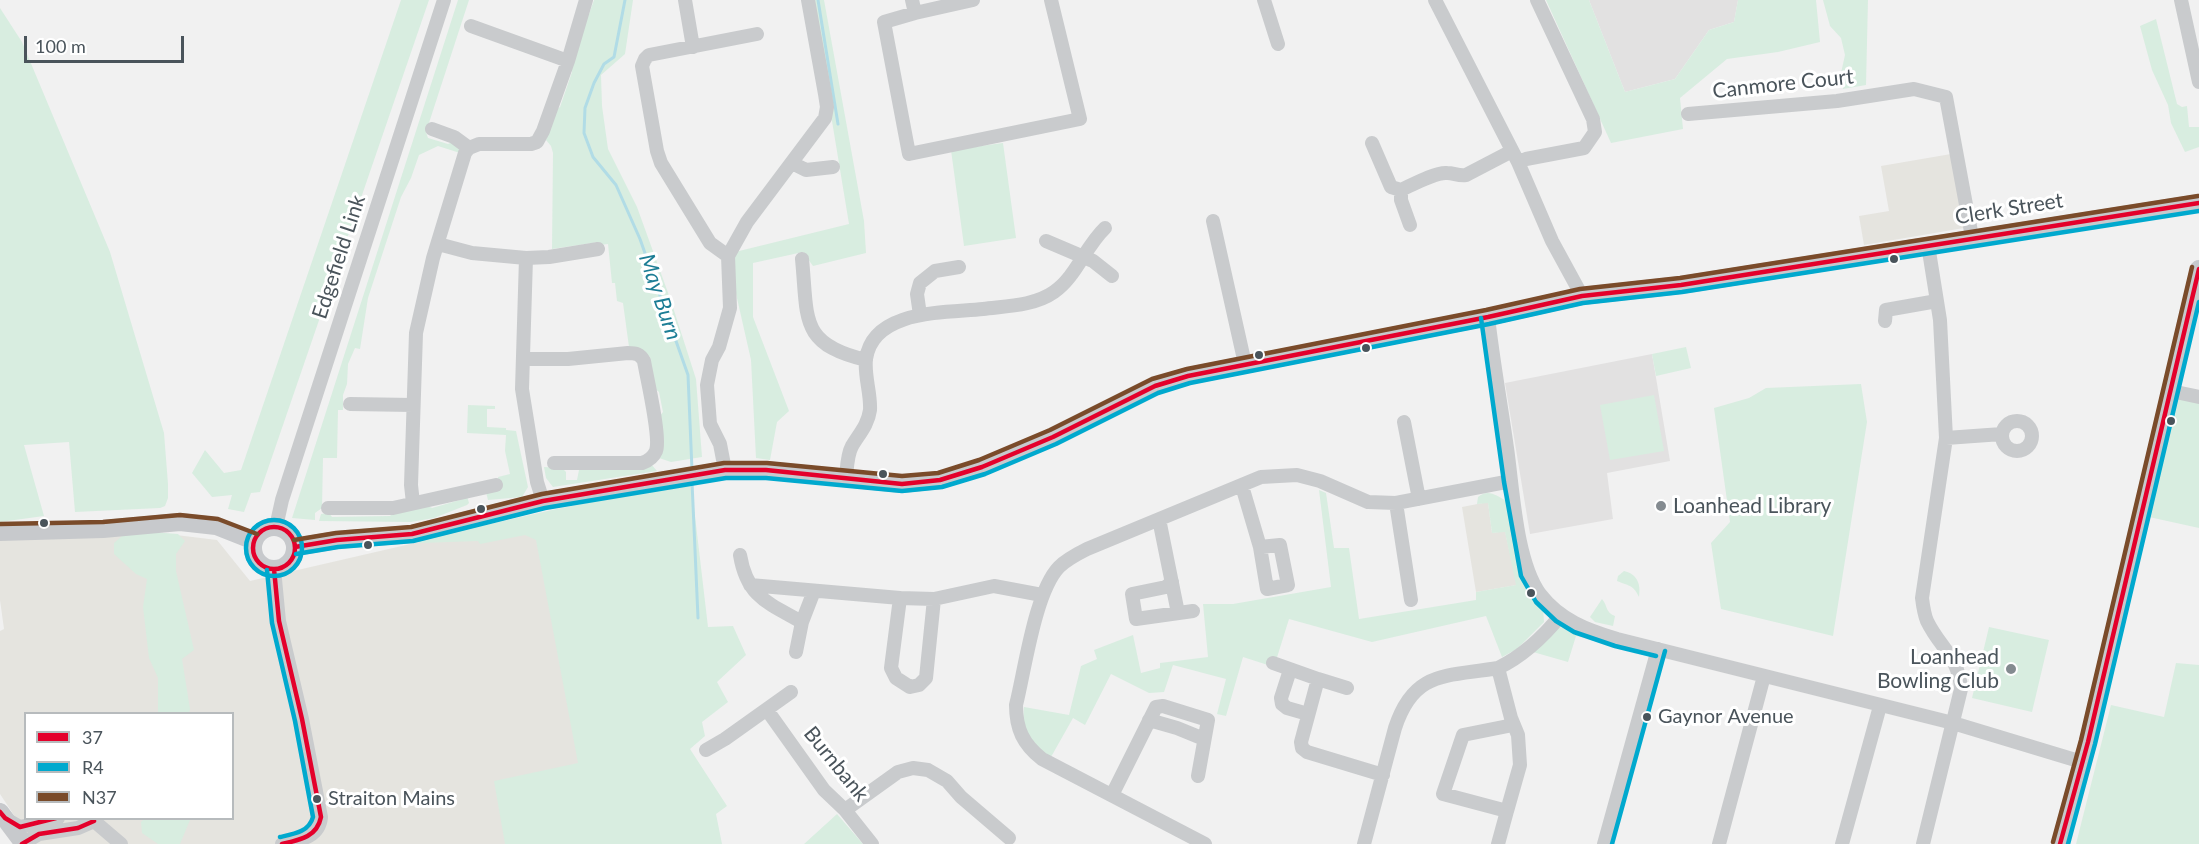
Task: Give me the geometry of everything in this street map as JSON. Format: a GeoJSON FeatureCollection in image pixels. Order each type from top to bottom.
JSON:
{"type":"FeatureCollection","features":[{"type":"Feature","properties":{"kind":"main road","name":"Clerk Street"},"geometry":{"type":"LineString","coordinates":[[295,547],[337,540],[412,534],[543,501],[724,470],[766,470],[884,483],[919,483],[940,480],[982,467],[1053,438],[1155,386],[1188,376],[1488,317],[1582,296],[1681,285],[1972,237],[2199,203]]}},
{"type":"Feature","properties":{"kind":"main road"},"geometry":{"type":"LineString","coordinates":[[2060,844],[2082,762],[2199,269]]}},
{"type":"Feature","properties":{"kind":"main road"},"geometry":{"type":"LineString","coordinates":[[0,532],[103,529],[180,522],[216,526],[254,541]]}},
{"type":"Feature","properties":{"kind":"main road"},"geometry":{"type":"LineString","coordinates":[[276,527],[289,533],[295,547],[294,552],[289,562],[274,569],[261,565],[257,560],[253,548],[254,541],[262,530],[276,527]]}},
{"type":"Feature","properties":{"kind":"main road"},"geometry":{"type":"LineString","coordinates":[[2,815],[22,840]]}},
{"type":"Feature","properties":{"kind":"street","name":"Edgefield Link"},"geometry":{"type":"LineString","coordinates":[[276,527],[282,500],[444,0]]}},
{"type":"Feature","properties":{"kind":"street"},"geometry":{"type":"LineString","coordinates":[[413,503],[411,485],[412,405],[416,333],[426,282],[465,153],[469,148],[479,144],[537,142],[568,61],[586,0]]}},
{"type":"Feature","properties":{"kind":"street"},"geometry":{"type":"LineString","coordinates":[[685,0],[693,47]]}},
{"type":"Feature","properties":{"kind":"street"},"geometry":{"type":"LineString","coordinates":[[724,470],[720,444],[710,424],[707,385],[712,360],[719,346],[730,308],[728,256],[747,222],[819,128],[825,118],[827,107],[808,0]]}},
{"type":"Feature","properties":{"kind":"street"},"geometry":{"type":"LineString","coordinates":[[973,0],[914,7],[884,22],[909,154],[1080,119],[1051,0]]}},
{"type":"Feature","properties":{"kind":"street"},"geometry":{"type":"LineString","coordinates":[[1264,0],[1278,44]]}},
{"type":"Feature","properties":{"kind":"street"},"geometry":{"type":"LineString","coordinates":[[1435,0],[1515,157],[1552,241],[1582,296]]}},
{"type":"Feature","properties":{"kind":"street"},"geometry":{"type":"LineString","coordinates":[[1372,143],[1391,187],[1401,190],[1438,174],[1447,172],[1460,176],[1466,175],[1515,157],[1526,159],[1584,148],[1595,132],[1593,119],[1537,0]]}},
{"type":"Feature","properties":{"kind":"street"},"geometry":{"type":"LineString","coordinates":[[2181,0],[2199,82]]}},
{"type":"Feature","properties":{"kind":"street"},"geometry":{"type":"LineString","coordinates":[[471,26],[568,61]]}},
{"type":"Feature","properties":{"kind":"street"},"geometry":{"type":"LineString","coordinates":[[728,256],[710,243],[661,163],[657,152],[642,66],[649,56],[757,34]]}},
{"type":"Feature","properties":{"kind":"street","name":"Canmore Court"},"geometry":{"type":"LineString","coordinates":[[1688,114],[1882,95],[1914,89],[1946,97],[1972,237]]}},
{"type":"Feature","properties":{"kind":"street"},"geometry":{"type":"LineString","coordinates":[[432,129],[454,136],[469,148]]}},
{"type":"Feature","properties":{"kind":"street"},"geometry":{"type":"LineString","coordinates":[[792,163],[806,170],[833,167]]}},
{"type":"Feature","properties":{"kind":"street"},"geometry":{"type":"LineString","coordinates":[[1401,190],[1401,200],[1410,225]]}},
{"type":"Feature","properties":{"kind":"street"},"geometry":{"type":"LineString","coordinates":[[1213,221],[1245,364]]}},
{"type":"Feature","properties":{"kind":"street"},"geometry":{"type":"LineString","coordinates":[[846,478],[850,453],[866,425],[870,409],[866,360],[870,347],[888,326],[920,315],[1011,306],[1038,300],[1054,292],[1065,282],[1090,244],[1105,228]]}},
{"type":"Feature","properties":{"kind":"street"},"geometry":{"type":"LineString","coordinates":[[1046,241],[1093,261],[1113,276]]}},
{"type":"Feature","properties":{"kind":"street"},"geometry":{"type":"LineString","coordinates":[[438,244],[472,253],[526,258],[598,249]]}},
{"type":"Feature","properties":{"kind":"street"},"geometry":{"type":"LineString","coordinates":[[1923,844],[1960,689],[1960,678],[1955,661],[1929,624],[1922,598],[1946,438],[1940,320],[1928,244]]}},
{"type":"Feature","properties":{"kind":"street"},"geometry":{"type":"LineString","coordinates":[[526,258],[523,401],[537,482],[543,501]]}},
{"type":"Feature","properties":{"kind":"street"},"geometry":{"type":"LineString","coordinates":[[805,266],[807,311],[811,328],[818,339],[843,354],[866,360]]}},
{"type":"Feature","properties":{"kind":"street"},"geometry":{"type":"LineString","coordinates":[[920,315],[917,294],[920,283],[935,271],[959,267]]}},
{"type":"Feature","properties":{"kind":"street"},"geometry":{"type":"LineString","coordinates":[[1885,321],[1886,310],[1937,302]]}},
{"type":"Feature","properties":{"kind":"street"},"geometry":{"type":"LineString","coordinates":[[1488,317],[1511,481],[1528,572],[1542,597],[1561,615],[1578,626],[1596,633],[1953,723],[2082,762]]}},
{"type":"Feature","properties":{"kind":"street"},"geometry":{"type":"LineString","coordinates":[[523,359],[568,359],[636,353],[644,361],[655,428],[657,448],[655,453],[647,462],[642,463],[573,468],[554,463]]}},
{"type":"Feature","properties":{"kind":"street"},"geometry":{"type":"LineString","coordinates":[[2171,391],[2199,397]]}},
{"type":"Feature","properties":{"kind":"street"},"geometry":{"type":"LineString","coordinates":[[350,404],[412,405]]}},
{"type":"Feature","properties":{"kind":"street"},"geometry":{"type":"LineString","coordinates":[[1404,422],[1419,499]]}},
{"type":"Feature","properties":{"kind":"street"},"geometry":{"type":"LineString","coordinates":[[1946,438],[2002,434]]}},
{"type":"Feature","properties":{"kind":"street"},"geometry":{"type":"LineString","coordinates":[[1205,844],[1042,759],[1030,749],[1021,735],[1016,720],[1016,705],[1042,595],[1059,567],[1073,556],[1261,477],[1297,475],[1320,481],[1368,502],[1419,499],[1511,481]]}},
{"type":"Feature","properties":{"kind":"street"},"geometry":{"type":"LineString","coordinates":[[328,508],[393,508],[496,485]]}},
{"type":"Feature","properties":{"kind":"street"},"geometry":{"type":"LineString","coordinates":[[1242,486],[1260,547]]}},
{"type":"Feature","properties":{"kind":"street"},"geometry":{"type":"LineString","coordinates":[[1396,502],[1411,600]]}},
{"type":"Feature","properties":{"kind":"street"},"geometry":{"type":"LineString","coordinates":[[1159,519],[1178,613]]}},
{"type":"Feature","properties":{"kind":"street"},"geometry":{"type":"LineString","coordinates":[[740,555],[743,571],[756,594],[802,622]]}},
{"type":"Feature","properties":{"kind":"street"},"geometry":{"type":"LineString","coordinates":[[274,569],[279,621],[302,719],[321,817],[316,831],[300,840],[282,844]]}},
{"type":"Feature","properties":{"kind":"street"},"geometry":{"type":"LineString","coordinates":[[1172,582],[1166,587],[1132,594],[1136,619],[1193,611]]}},
{"type":"Feature","properties":{"kind":"street"},"geometry":{"type":"LineString","coordinates":[[750,585],[900,598],[934,599],[994,586],[1042,595]]}},
{"type":"Feature","properties":{"kind":"street"},"geometry":{"type":"LineString","coordinates":[[796,652],[802,622],[814,591]]}},
{"type":"Feature","properties":{"kind":"street"},"geometry":{"type":"LineString","coordinates":[[900,598],[891,668],[896,678],[910,687],[919,685],[926,678],[934,599]]}},
{"type":"Feature","properties":{"kind":"street"},"geometry":{"type":"LineString","coordinates":[[1364,844],[1401,710],[1408,698],[1420,686],[1433,679],[1498,668],[1518,658],[1561,615]]}},
{"type":"Feature","properties":{"kind":"street"},"geometry":{"type":"LineString","coordinates":[[1604,844],[1658,649]]}},
{"type":"Feature","properties":{"kind":"street"},"geometry":{"type":"LineString","coordinates":[[1273,663],[1347,688]]}},
{"type":"Feature","properties":{"kind":"street"},"geometry":{"type":"LineString","coordinates":[[1498,668],[1513,725],[1518,735],[1520,765],[1498,844]]}},
{"type":"Feature","properties":{"kind":"street"},"geometry":{"type":"LineString","coordinates":[[1290,670],[1281,698],[1282,704],[1287,708],[1308,714]]}},
{"type":"Feature","properties":{"kind":"street"},"geometry":{"type":"LineString","coordinates":[[1719,844],[1764,676]]}},
{"type":"Feature","properties":{"kind":"street"},"geometry":{"type":"LineString","coordinates":[[1318,679],[1301,742],[1302,748],[1307,752],[1383,775]]}},
{"type":"Feature","properties":{"kind":"street"},"geometry":{"type":"LineString","coordinates":[[706,750],[721,735],[767,710],[791,692]]}},
{"type":"Feature","properties":{"kind":"street"},"geometry":{"type":"LineString","coordinates":[[1112,795],[1156,707],[1163,706],[1208,720],[1197,776]]}},
{"type":"Feature","properties":{"kind":"street"},"geometry":{"type":"LineString","coordinates":[[1842,844],[1880,706]]}},
{"type":"Feature","properties":{"kind":"street","name":"Burnbank"},"geometry":{"type":"LineString","coordinates":[[767,710],[824,789],[845,810],[872,844]]}},
{"type":"Feature","properties":{"kind":"street"},"geometry":{"type":"LineString","coordinates":[[1507,811],[1443,794],[1462,735],[1513,725]]}},
{"type":"Feature","properties":{"kind":"street"},"geometry":{"type":"LineString","coordinates":[[845,810],[898,772],[913,768],[928,770],[947,781],[961,797],[1000,825],[1009,838]]}},
{"type":"Feature","properties":{"kind":"street"},"geometry":{"type":"LineString","coordinates":[[22,840],[57,825],[78,828],[90,820],[121,844]]}},
{"type":"Feature","properties":{"kind":"street"},"geometry":{"type":"LineString","coordinates":[[46,844],[57,825]]}},
{"type":"Feature","properties":{"kind":"shaded area"},"geometry":{"type":"Polygon","coordinates":[[[1589,0],[1738,0],[1734,22],[1709,30],[1675,79],[1625,92],[1589,0]]]}},
{"type":"Feature","properties":{"kind":"shaded area"},"geometry":{"type":"Polygon","coordinates":[[[1951,154],[1964,228],[1864,245],[1859,216],[1889,211],[1881,166],[1951,154]]]}},
{"type":"Feature","properties":{"kind":"shaded area"},"geometry":{"type":"Polygon","coordinates":[[[1652,354],[1670,461],[1607,473],[1613,519],[1530,534],[1505,383],[1652,354]]]}},
{"type":"Feature","properties":{"kind":"shaded area"},"geometry":{"type":"Polygon","coordinates":[[[1488,502],[1492,533],[1505,531],[1517,585],[1476,592],[1462,507],[1488,502]]]}},
{"type":"Feature","properties":{"kind":"shaded area"},"geometry":{"type":"Polygon","coordinates":[[[536,515],[608,844],[33,844],[0,794],[0,631],[4,629],[0,600],[0,538],[143,531],[217,540],[250,581],[536,515]]]}},
{"type":"Feature","properties":{"kind":"green space"},"geometry":{"type":"Polygon","coordinates":[[[401,0],[429,0],[260,492],[251,493],[244,512],[228,509],[232,495],[212,497],[192,473],[205,450],[224,473],[241,470],[401,0]]]}},
{"type":"Feature","properties":{"kind":"green space"},"geometry":{"type":"Polygon","coordinates":[[[458,0],[469,0],[426,132],[428,138],[448,144],[452,142],[459,148],[460,153],[438,146],[419,155],[401,197],[368,298],[360,349],[355,348],[348,364],[343,410],[338,410],[337,458],[323,458],[322,508],[315,513],[315,520],[292,518],[458,0]]]}},
{"type":"Feature","properties":{"kind":"green space"},"geometry":{"type":"Polygon","coordinates":[[[594,0],[633,0],[625,54],[601,75],[602,106],[608,149],[637,207],[696,379],[702,457],[671,462],[659,458],[659,417],[663,412],[659,392],[654,388],[650,357],[640,349],[629,347],[623,303],[617,301],[615,283],[612,283],[608,244],[600,245],[599,242],[552,249],[553,153],[546,140],[572,72],[570,68],[585,18],[594,0]]]}},
{"type":"Feature","properties":{"kind":"green space"},"geometry":{"type":"Polygon","coordinates":[[[812,0],[824,0],[864,221],[866,253],[813,266],[803,252],[753,263],[753,317],[789,411],[777,422],[770,460],[756,458],[751,360],[732,276],[735,252],[849,224],[812,0]]]}},
{"type":"Feature","properties":{"kind":"green space"},"geometry":{"type":"Polygon","coordinates":[[[1546,0],[1589,0],[1625,92],[1675,79],[1709,30],[1734,22],[1738,0],[1816,0],[1820,42],[1778,52],[1727,59],[1680,98],[1683,129],[1611,143],[1546,0]]]}},
{"type":"Feature","properties":{"kind":"green space"},"geometry":{"type":"Polygon","coordinates":[[[1823,0],[1868,0],[1866,85],[1843,89],[1841,73],[1845,55],[1841,38],[1830,26],[1823,0]]]}},
{"type":"Feature","properties":{"kind":"green space"},"geometry":{"type":"Polygon","coordinates":[[[0,8],[22,42],[110,252],[164,433],[168,498],[165,506],[160,508],[75,512],[69,442],[24,445],[44,516],[0,522],[0,8]]]}},
{"type":"Feature","properties":{"kind":"green space"},"geometry":{"type":"Polygon","coordinates":[[[2156,19],[2177,104],[2182,107],[2187,106],[2189,127],[2199,127],[2199,147],[2185,152],[2171,123],[2168,105],[2152,70],[2140,26],[2156,19]]]}},
{"type":"Feature","properties":{"kind":"green space"},"geometry":{"type":"Polygon","coordinates":[[[1003,143],[1016,238],[964,246],[951,150],[1003,143]]]}},
{"type":"Feature","properties":{"kind":"green space"},"geometry":{"type":"Polygon","coordinates":[[[1686,347],[1691,368],[1656,376],[1652,354],[1686,347]]]}},
{"type":"Feature","properties":{"kind":"green space"},"geometry":{"type":"Polygon","coordinates":[[[1861,384],[1867,422],[1833,636],[1721,609],[1711,543],[1730,522],[1714,408],[1749,398],[1766,388],[1861,384]]]}},
{"type":"Feature","properties":{"kind":"green space"},"geometry":{"type":"Polygon","coordinates":[[[1654,395],[1664,451],[1610,460],[1600,405],[1654,395]]]}},
{"type":"Feature","properties":{"kind":"green space"},"geometry":{"type":"Polygon","coordinates":[[[2178,398],[2199,402],[2199,528],[2149,517],[2178,398]]]}},
{"type":"Feature","properties":{"kind":"green space"},"geometry":{"type":"Polygon","coordinates":[[[468,405],[495,406],[495,409],[487,409],[487,427],[516,431],[528,487],[522,497],[488,500],[486,492],[500,489],[498,477],[510,474],[505,451],[506,435],[467,433],[468,405]]]}},
{"type":"Feature","properties":{"kind":"green space"},"geometry":{"type":"Polygon","coordinates":[[[651,464],[657,471],[553,487],[546,478],[544,467],[562,468],[566,472],[566,480],[577,480],[579,470],[651,464]]]}},
{"type":"Feature","properties":{"kind":"green space"},"geometry":{"type":"Polygon","coordinates":[[[691,482],[708,627],[733,626],[746,655],[717,682],[728,702],[702,722],[705,736],[690,749],[727,806],[716,814],[722,844],[505,844],[494,781],[578,763],[536,540],[525,535],[480,544],[478,541],[420,543],[418,540],[691,482]]]}},
{"type":"Feature","properties":{"kind":"green space"},"geometry":{"type":"Polygon","coordinates":[[[1319,490],[1326,493],[1334,548],[1349,548],[1359,619],[1476,600],[1476,592],[1516,585],[1505,532],[1492,533],[1488,503],[1477,504],[1478,497],[1489,493],[1507,501],[1522,578],[1543,607],[1544,622],[1517,649],[1502,657],[1486,616],[1372,642],[1289,619],[1274,667],[1243,657],[1226,716],[1217,714],[1226,679],[1173,665],[1164,692],[1149,693],[1111,674],[1085,725],[1073,718],[1051,757],[1032,742],[1024,723],[1024,707],[1069,715],[1081,666],[1097,659],[1094,650],[1133,635],[1141,673],[1160,668],[1160,663],[1208,657],[1203,604],[1233,604],[1331,587],[1319,490]]]}},
{"type":"Feature","properties":{"kind":"green space"},"geometry":{"type":"Polygon","coordinates":[[[467,496],[469,503],[467,505],[434,518],[411,522],[319,521],[321,514],[329,513],[332,517],[390,516],[393,513],[428,506],[432,508],[467,496]]]}},
{"type":"Feature","properties":{"kind":"green space"},"geometry":{"type":"Polygon","coordinates":[[[151,532],[178,534],[185,541],[176,554],[176,571],[194,650],[182,659],[189,712],[158,712],[158,678],[149,658],[143,607],[147,579],[136,574],[114,554],[114,543],[122,536],[151,532]]]}},
{"type":"Feature","properties":{"kind":"green space"},"geometry":{"type":"Polygon","coordinates":[[[1624,571],[1629,572],[1638,581],[1639,597],[1632,588],[1617,581],[1618,576],[1624,571]]]}},
{"type":"Feature","properties":{"kind":"green space"},"geometry":{"type":"Polygon","coordinates":[[[1602,599],[1608,611],[1615,616],[1613,626],[1595,622],[1590,617],[1602,599]]]}},
{"type":"Feature","properties":{"kind":"green space"},"geometry":{"type":"Polygon","coordinates":[[[1558,627],[1570,629],[1582,637],[1576,636],[1568,662],[1533,652],[1558,627]]]}},
{"type":"Feature","properties":{"kind":"green space","name":"Loanhead Bowling Club"},"geometry":{"type":"Polygon","coordinates":[[[1989,627],[2049,640],[2032,712],[1972,698],[1989,627]]]}},
{"type":"Feature","properties":{"kind":"green space"},"geometry":{"type":"Polygon","coordinates":[[[2176,663],[2199,665],[2199,844],[2076,844],[2111,705],[2164,717],[2176,663]]]}},
{"type":"Feature","properties":{"kind":"green space"},"geometry":{"type":"Polygon","coordinates":[[[837,814],[863,844],[804,844],[837,814]]]}},
{"type":"Feature","properties":{"kind":"green space"},"geometry":{"type":"Polygon","coordinates":[[[143,820],[190,820],[180,844],[158,844],[142,833],[141,822],[143,820]]]}},
{"type":"Feature","properties":{"kind":"waterway","name":"May Burn"},"geometry":{"type":"LineString","coordinates":[[625,0],[614,57],[604,64],[585,108],[584,133],[593,157],[616,185],[640,239],[688,375],[692,470]]}},
{"type":"Feature","properties":{"kind":"waterway"},"geometry":{"type":"LineString","coordinates":[[818,0],[838,124]]}},
{"type":"Feature","properties":{"kind":"waterway","name":"May Burn"},"geometry":{"type":"LineString","coordinates":[[692,482],[698,618]]}},
{"type":"Feature","properties":{"kind":"transit line","name":"N37"},"geometry":{"type":"LineString","coordinates":[[294,540],[336,533],[411,527],[542,494],[724,463],[767,463],[902,476],[938,473],[979,460],[1050,430],[1152,379],[1187,369],[1486,310],[1580,289],[1680,278],[2198,196]]}},
{"type":"Feature","properties":{"kind":"transit line","name":"37"},"geometry":{"type":"LineString","coordinates":[[295,547],[337,540],[412,534],[543,501],[725,470],[766,470],[902,484],[940,480],[982,467],[1053,437],[1155,386],[1188,376],[1488,317],[1582,296],[1681,285],[2199,203]]}},
{"type":"Feature","properties":{"kind":"transit line","name":"R4"},"geometry":{"type":"LineString","coordinates":[[296,554],[338,547],[413,541],[545,508],[726,478],[766,478],[902,491],[942,487],[985,474],[1056,444],[1158,393],[1190,383],[1489,324],[1583,303],[1682,292],[2199,211]]}},
{"type":"Feature","properties":{"kind":"transit line","name":"N37"},"geometry":{"type":"LineString","coordinates":[[2053,842],[2081,740],[2192,267]]}},
{"type":"Feature","properties":{"kind":"transit line","name":"37"},"geometry":{"type":"LineString","coordinates":[[2060,844],[2088,742],[2199,269]]}},
{"type":"Feature","properties":{"kind":"transit line","name":"R4"},"geometry":{"type":"LineString","coordinates":[[2068,844],[2095,744],[2199,302]]}},
{"type":"Feature","properties":{"kind":"transit line","name":"R4"},"geometry":{"type":"LineString","coordinates":[[1481,318],[1504,482],[1521,576],[1536,602],[1556,621],[1574,632],[1615,646],[1656,656]]}},
{"type":"Feature","properties":{"kind":"transit line","name":"N37"},"geometry":{"type":"LineString","coordinates":[[0,524],[103,522],[180,515],[218,519],[257,534]]}},
{"type":"Feature","properties":{"kind":"transit line","name":"R4"},"geometry":{"type":"LineString","coordinates":[[268,520],[280,520],[290,524],[298,532],[302,548],[298,564],[290,572],[280,576],[268,576],[258,572],[250,564],[246,554],[246,542],[250,532],[258,524],[268,520]]}},
{"type":"Feature","properties":{"kind":"transit line","name":"37"},"geometry":{"type":"LineString","coordinates":[[274,527],[289,533],[295,548],[289,563],[274,569],[259,563],[253,548],[259,533],[274,527]]}},
{"type":"Feature","properties":{"kind":"transit line","name":"37"},"geometry":{"type":"LineString","coordinates":[[274,569],[279,621],[302,719],[321,817],[312,833],[301,839],[282,844]]}},
{"type":"Feature","properties":{"kind":"transit line","name":"R4"},"geometry":{"type":"LineString","coordinates":[[267,570],[272,623],[295,721],[313,817],[304,829],[280,837]]}},
{"type":"Feature","properties":{"kind":"transit line","name":"R4"},"geometry":{"type":"LineString","coordinates":[[1612,844],[1665,651]]}},
{"type":"Feature","properties":{"kind":"transit line","name":"37"},"geometry":{"type":"LineString","coordinates":[[0,812],[20,827],[48,820]]}},
{"type":"Feature","properties":{"kind":"transit line","name":"37"},"geometry":{"type":"LineString","coordinates":[[22,844],[39,834],[78,828],[94,821]]}},
{"type":"Feature","properties":{"kind":"place","name":"Loanhead Library"},"geometry":{"type":"Point","coordinates":[1661,506]}},
{"type":"Feature","properties":{"kind":"place","name":"Loanhead Bowling Club"},"geometry":{"type":"Point","coordinates":[2011,669]}},
{"type":"Feature","properties":{"kind":"place","name":"Gaynor Avenue"},"geometry":{"type":"Point","coordinates":[1647,717]}},
{"type":"Feature","properties":{"kind":"place","name":"Straiton Mains"},"geometry":{"type":"Point","coordinates":[317,799]}}]}
